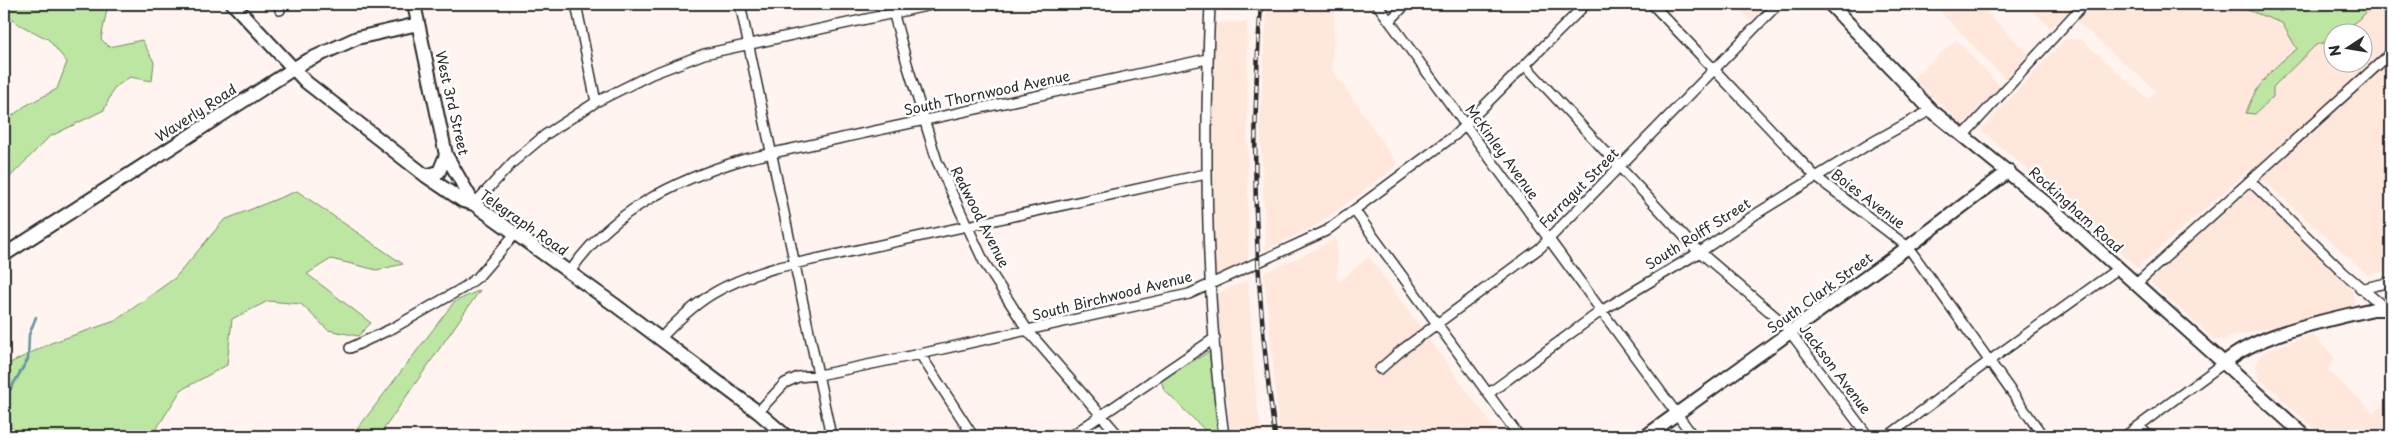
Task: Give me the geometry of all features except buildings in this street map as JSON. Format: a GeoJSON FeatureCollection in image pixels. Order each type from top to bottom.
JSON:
{"type":"FeatureCollection","features":[{"type":"Feature","properties":{"kind":"street","name":"Telegraph Road"},"geometry":{"type":"LineString","coordinates":[[232,4],[292,69],[426,176],[463,200],[474,204],[660,339],[758,412],[786,436]]}},
{"type":"Feature","properties":{"kind":"street","name":"West 3rd Street"},"geometry":{"type":"LineString","coordinates":[[414,4],[446,156],[474,204]]}},
{"type":"Feature","properties":{"kind":"street"},"geometry":{"type":"LineString","coordinates":[[576,4],[596,102]]}},
{"type":"Feature","properties":{"kind":"street"},"geometry":{"type":"LineString","coordinates":[[740,4],[831,436]]}},
{"type":"Feature","properties":{"kind":"street"},"geometry":{"type":"LineString","coordinates":[[474,204],[512,162],[528,148],[596,102],[652,74],[704,54],[892,8],[936,4]]}},
{"type":"Feature","properties":{"kind":"street"},"geometry":{"type":"LineString","coordinates":[[1210,4],[1206,174],[1210,286],[1224,436]]}},
{"type":"Feature","properties":{"kind":"street","name":"McKinley Avenue"},"geometry":{"type":"LineString","coordinates":[[1377,4],[1693,436]]}},
{"type":"Feature","properties":{"kind":"street"},"geometry":{"type":"LineString","coordinates":[[1390,21],[1406,4]]}},
{"type":"Feature","properties":{"kind":"street","name":"South Birchwood Avenue"},"geometry":{"type":"LineString","coordinates":[[758,412],[785,383],[798,377],[819,375],[920,354],[1189,294],[1210,286],[1326,231],[1455,135],[1586,4]]}},
{"type":"Feature","properties":{"kind":"street","name":"Boies Avenue"},"geometry":{"type":"LineString","coordinates":[[1652,4],[1816,177],[1908,247],[2043,436]]}},
{"type":"Feature","properties":{"kind":"street","name":"Farragut Street"},"geometry":{"type":"LineString","coordinates":[[1380,369],[1437,323],[1540,248],[1778,4]]}},
{"type":"Feature","properties":{"kind":"street","name":"Rockingham Road"},"geometry":{"type":"LineString","coordinates":[[1830,4],[1931,110],[2009,171],[2305,436]]}},
{"type":"Feature","properties":{"kind":"street"},"geometry":{"type":"LineString","coordinates":[[1963,136],[2084,4]]}},
{"type":"Feature","properties":{"kind":"street","name":"Redwood Avenue"},"geometry":{"type":"LineString","coordinates":[[892,8],[923,121],[937,161],[984,262],[1028,331],[1100,418],[1119,436]]}},
{"type":"Feature","properties":{"kind":"street","name":"Waverly Road"},"geometry":{"type":"LineString","coordinates":[[4,255],[292,69],[342,43],[375,33],[418,24]]}},
{"type":"Feature","properties":{"kind":"street"},"geometry":{"type":"LineString","coordinates":[[2136,284],[2391,52]]}},
{"type":"Feature","properties":{"kind":"street","name":"South Thornwood Avenue"},"geometry":{"type":"LineString","coordinates":[[569,273],[585,250],[638,206],[669,187],[716,168],[772,154],[1208,60]]}},
{"type":"Feature","properties":{"kind":"street","name":"Jackson Avenue"},"geometry":{"type":"LineString","coordinates":[[1525,65],[1700,252],[1784,324],[1868,436]]}},
{"type":"Feature","properties":{"kind":"street","name":"South Rolff Street"},"geometry":{"type":"LineString","coordinates":[[1488,394],[1601,311],[1640,286],[1700,252],[1871,143],[1931,110]]}},
{"type":"Feature","properties":{"kind":"street"},"geometry":{"type":"LineString","coordinates":[[426,176],[439,172],[446,156]]}},
{"type":"Feature","properties":{"kind":"street","name":"South Clark Street"},"geometry":{"type":"LineString","coordinates":[[1646,436],[1791,333],[2009,171]]}},
{"type":"Feature","properties":{"kind":"street"},"geometry":{"type":"LineString","coordinates":[[660,339],[682,315],[722,286],[767,270],[1206,174]]}},
{"type":"Feature","properties":{"kind":"street"},"geometry":{"type":"LineString","coordinates":[[2250,182],[2360,288],[2388,308]]}},
{"type":"Feature","properties":{"kind":"street"},"geometry":{"type":"LineString","coordinates":[[1354,210],[1519,436]]}},
{"type":"Feature","properties":{"kind":"street"},"geometry":{"type":"LineString","coordinates":[[350,348],[393,328],[463,288],[478,277],[515,234]]}},
{"type":"Feature","properties":{"kind":"street"},"geometry":{"type":"LineString","coordinates":[[1888,436],[2119,268]]}},
{"type":"Feature","properties":{"kind":"street"},"geometry":{"type":"LineString","coordinates":[[2360,288],[2391,282]]}},
{"type":"Feature","properties":{"kind":"street"},"geometry":{"type":"LineString","coordinates":[[2125,436],[2239,350],[2264,340],[2373,309],[2388,308]]}},
{"type":"Feature","properties":{"kind":"street"},"geometry":{"type":"LineString","coordinates":[[1071,436],[1215,338]]}},
{"type":"Feature","properties":{"kind":"street"},"geometry":{"type":"LineString","coordinates":[[920,354],[973,436]]}},
{"type":"Feature","properties":{"kind":"street"},"geometry":{"type":"LineString","coordinates":[[2140,426],[2148,436]]}},
{"type":"Feature","properties":{"kind":"shaded area"},"geometry":{"type":"Polygon","coordinates":[[[1267,4],[1335,4],[1332,69],[1398,165],[1317,225],[1266,250],[1260,125],[1267,4]]]}},
{"type":"Feature","properties":{"kind":"shaded area"},"geometry":{"type":"Polygon","coordinates":[[[1735,4],[1768,4],[1751,21],[1735,4]]]}},
{"type":"Feature","properties":{"kind":"shaded area"},"geometry":{"type":"Polygon","coordinates":[[[1933,4],[1995,4],[1987,13],[2029,54],[2005,79],[1933,4]]]}},
{"type":"Feature","properties":{"kind":"shaded area"},"geometry":{"type":"Polygon","coordinates":[[[2026,4],[2391,4],[2391,270],[2368,275],[2268,184],[2249,170],[2137,268],[2063,199],[1981,130],[2064,40],[2081,39],[2148,99],[2156,91],[2067,13],[2051,28],[2026,4]]]}},
{"type":"Feature","properties":{"kind":"shaded area"},"geometry":{"type":"Polygon","coordinates":[[[1247,22],[1248,260],[1215,277],[1211,190],[1213,23],[1247,22]]]}},
{"type":"Feature","properties":{"kind":"shaded area"},"geometry":{"type":"Polygon","coordinates":[[[1956,40],[2000,86],[1963,125],[1913,78],[1956,40]]]}},
{"type":"Feature","properties":{"kind":"shaded area"},"geometry":{"type":"Polygon","coordinates":[[[2248,188],[2353,291],[2354,306],[2216,341],[2150,282],[2248,188]]]}},
{"type":"Feature","properties":{"kind":"shaded area"},"geometry":{"type":"Polygon","coordinates":[[[1336,237],[1338,282],[1369,257],[1500,436],[1280,436],[1264,273],[1311,252],[1336,237]]]}},
{"type":"Feature","properties":{"kind":"shaded area"},"geometry":{"type":"Polygon","coordinates":[[[1248,280],[1256,397],[1262,436],[1231,436],[1216,294],[1248,280]]]}},
{"type":"Feature","properties":{"kind":"shaded area"},"geometry":{"type":"Polygon","coordinates":[[[2313,335],[2335,358],[2327,370],[2373,412],[2391,400],[2391,436],[2322,436],[2259,378],[2256,366],[2260,356],[2265,351],[2313,335]]]}},
{"type":"Feature","properties":{"kind":"green space"},"geometry":{"type":"Polygon","coordinates":[[[4,4],[29,4],[35,6],[40,4],[108,4],[101,39],[109,47],[142,40],[154,62],[152,81],[130,77],[114,88],[104,110],[49,137],[4,183],[4,122],[25,106],[57,89],[67,62],[48,39],[18,24],[4,11],[4,4]]]}},
{"type":"Feature","properties":{"kind":"green space"},"geometry":{"type":"Polygon","coordinates":[[[2248,4],[2271,4],[2280,12],[2295,4],[2363,4],[2366,13],[2355,22],[2322,22],[2322,43],[2316,45],[2273,87],[2273,97],[2255,114],[2246,113],[2254,94],[2273,69],[2297,49],[2282,23],[2245,9],[2248,4]]]}},
{"type":"Feature","properties":{"kind":"green space"},"geometry":{"type":"Polygon","coordinates":[[[297,191],[403,264],[377,270],[331,259],[307,274],[371,323],[358,336],[328,330],[301,304],[268,301],[232,319],[227,365],[181,390],[152,436],[4,436],[4,366],[51,343],[115,321],[175,278],[224,220],[297,191]]]}},
{"type":"Feature","properties":{"kind":"green space"},"geometry":{"type":"Polygon","coordinates":[[[480,290],[379,436],[352,436],[454,302],[480,290]]]}},
{"type":"Feature","properties":{"kind":"green space"},"geometry":{"type":"Polygon","coordinates":[[[1210,351],[1219,436],[1211,436],[1164,390],[1161,380],[1210,351]]]}},
{"type":"Feature","properties":{"kind":"waterway"},"geometry":{"type":"LineString","coordinates":[[11,436],[7,395],[28,359],[29,335],[36,317]]}},
{"type":"Feature","properties":{"kind":"railway"},"geometry":{"type":"LineString","coordinates":[[1261,4],[1256,112],[1256,220],[1263,329],[1275,436]]}}]}
